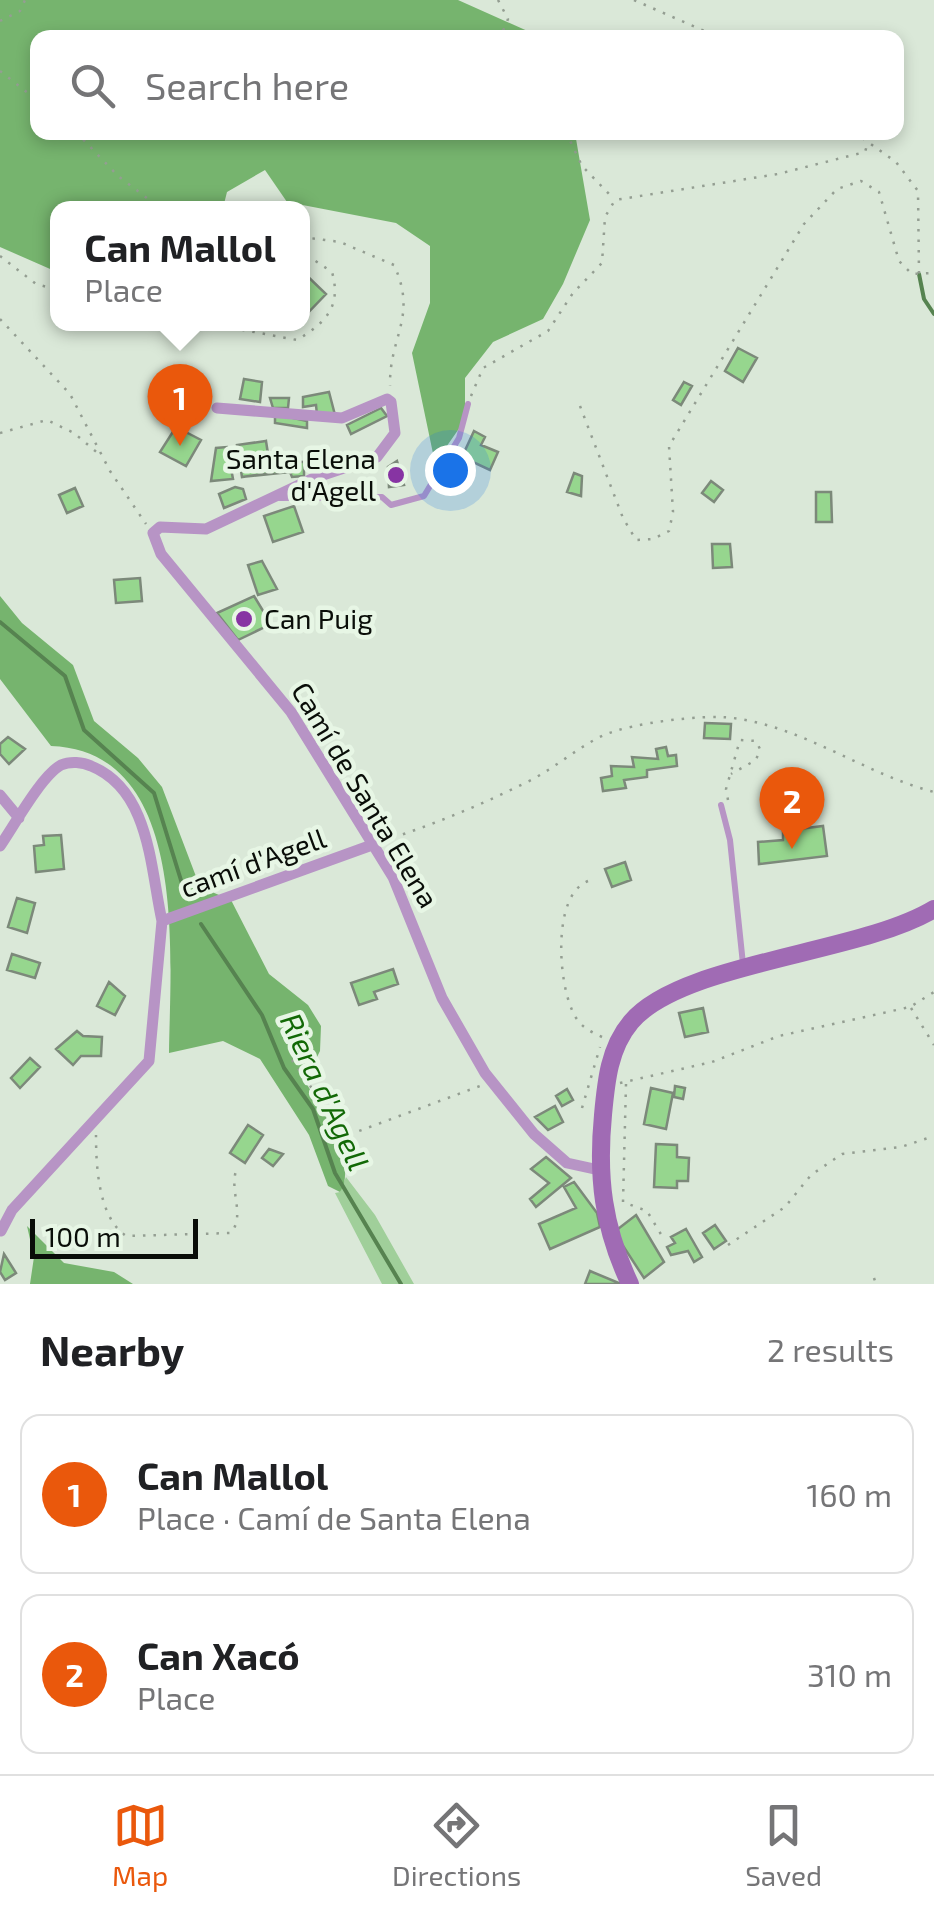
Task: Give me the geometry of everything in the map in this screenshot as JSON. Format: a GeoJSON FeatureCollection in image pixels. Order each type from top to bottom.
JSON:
{"type":"FeatureCollection","features":[{"type":"Feature","properties":{"kind":"street"},"geometry":{"type":"LineString","coordinates":[[153,534],[160,526],[206,529],[314,478],[377,457],[395,434],[391,402],[387,400],[342,418],[217,408]]}},
{"type":"Feature","properties":{"kind":"street","name":"Camí de Santa Elena"},"geometry":{"type":"LineString","coordinates":[[153,534],[162,554],[291,712],[372,844],[414,922],[442,998],[492,1082],[534,1134],[568,1163],[599,1170]]}},
{"type":"Feature","properties":{"kind":"street","name":"camí d'Agell"},"geometry":{"type":"LineString","coordinates":[[0,846],[62,765],[82,762],[104,771],[127,789],[136,807],[162,921],[240,896],[372,844]]}},
{"type":"Feature","properties":{"kind":"street"},"geometry":{"type":"LineString","coordinates":[[0,795],[20,818]]}},
{"type":"Feature","properties":{"kind":"street"},"geometry":{"type":"LineString","coordinates":[[630,1284],[610,1241],[599,1170],[606,1087],[618,1042],[648,1005],[668,994],[894,927],[934,908]]}},
{"type":"Feature","properties":{"kind":"street"},"geometry":{"type":"LineString","coordinates":[[1,1231],[12,1210],[149,1061],[162,921]]}},
{"type":"Feature","properties":{"kind":"lane"},"geometry":{"type":"LineString","coordinates":[[274,499],[382,497],[391,506],[424,496],[459,438],[468,404]]}},
{"type":"Feature","properties":{"kind":"lane"},"geometry":{"type":"LineString","coordinates":[[721,805],[730,840],[744,970]]}},
{"type":"Feature","properties":{"kind":"path"},"geometry":{"type":"LineString","coordinates":[[0,21],[20,11],[25,0]]}},
{"type":"Feature","properties":{"kind":"path"},"geometry":{"type":"LineString","coordinates":[[498,0],[508,19],[503,30]]}},
{"type":"Feature","properties":{"kind":"path"},"geometry":{"type":"LineString","coordinates":[[634,0],[702,30]]}},
{"type":"Feature","properties":{"kind":"path"},"geometry":{"type":"LineString","coordinates":[[0,70],[30,94]]}},
{"type":"Feature","properties":{"kind":"path"},"geometry":{"type":"LineString","coordinates":[[84,140],[118,176],[151,201]]}},
{"type":"Feature","properties":{"kind":"path"},"geometry":{"type":"LineString","coordinates":[[570,140],[582,166],[615,200]]}},
{"type":"Feature","properties":{"kind":"path"},"geometry":{"type":"LineString","coordinates":[[865,140],[896,162],[918,190],[919,274]]}},
{"type":"Feature","properties":{"kind":"path"},"geometry":{"type":"LineString","coordinates":[[615,200],[778,174],[865,152],[868,142]]}},
{"type":"Feature","properties":{"kind":"path"},"geometry":{"type":"LineString","coordinates":[[580,406],[623,518],[636,540],[652,539],[668,530],[674,512],[669,446],[804,224],[837,188],[862,181],[880,192],[899,261],[919,274],[934,274]]}},
{"type":"Feature","properties":{"kind":"path"},"geometry":{"type":"LineString","coordinates":[[468,404],[482,368],[548,331],[573,293],[602,263],[605,217],[615,200]]}},
{"type":"Feature","properties":{"kind":"path"},"geometry":{"type":"LineString","coordinates":[[310,238],[340,242],[394,265],[404,288],[406,318],[390,362],[391,402]]}},
{"type":"Feature","properties":{"kind":"path"},"geometry":{"type":"LineString","coordinates":[[0,256],[36,284],[50,288]]}},
{"type":"Feature","properties":{"kind":"path"},"geometry":{"type":"LineString","coordinates":[[249,331],[297,340],[322,325],[334,306],[336,288],[332,272],[310,257]]}},
{"type":"Feature","properties":{"kind":"path"},"geometry":{"type":"LineString","coordinates":[[0,319],[70,394],[103,458],[153,534]]}},
{"type":"Feature","properties":{"kind":"path"},"geometry":{"type":"LineString","coordinates":[[0,433],[47,420],[74,433],[103,458]]}},
{"type":"Feature","properties":{"kind":"path"},"geometry":{"type":"LineString","coordinates":[[372,844],[433,824],[529,782],[606,734],[678,720],[731,717],[775,727],[897,782],[934,792]]}},
{"type":"Feature","properties":{"kind":"path"},"geometry":{"type":"LineString","coordinates":[[740,740],[756,741],[760,749],[756,760],[730,774],[740,740]]}},
{"type":"Feature","properties":{"kind":"path"},"geometry":{"type":"LineString","coordinates":[[582,1108],[597,1052],[610,1039],[583,1028],[566,994],[562,927],[566,900],[576,886],[588,881]]}},
{"type":"Feature","properties":{"kind":"path"},"geometry":{"type":"LineString","coordinates":[[606,1087],[712,1062],[779,1036],[910,1007],[934,992]]}},
{"type":"Feature","properties":{"kind":"path"},"geometry":{"type":"LineString","coordinates":[[910,1007],[934,1045]]}},
{"type":"Feature","properties":{"kind":"path"},"geometry":{"type":"LineString","coordinates":[[292,1060],[341,1130],[351,1134],[492,1082]]}},
{"type":"Feature","properties":{"kind":"path"},"geometry":{"type":"LineString","coordinates":[[626,1082],[623,1202],[629,1208],[647,1211],[662,1236]]}},
{"type":"Feature","properties":{"kind":"path"},"geometry":{"type":"LineString","coordinates":[[96,1123],[96,1170],[112,1220],[126,1236],[231,1233],[238,1213],[232,1181],[237,1168]]}},
{"type":"Feature","properties":{"kind":"path"},"geometry":{"type":"LineString","coordinates":[[728,1245],[785,1206],[811,1175],[842,1154],[901,1147],[934,1136]]}},
{"type":"Feature","properties":{"kind":"green space"},"geometry":{"type":"Polygon","coordinates":[[[0,0],[458,0],[525,30],[30,30],[30,140],[576,140],[590,220],[563,284],[543,319],[493,342],[465,378],[465,420],[435,463],[412,353],[430,303],[430,246],[396,223],[310,206],[310,201],[286,201],[265,170],[227,192],[225,201],[50,201],[50,269],[0,247],[0,0]]]}},
{"type":"Feature","properties":{"kind":"green space"},"geometry":{"type":"Polygon","coordinates":[[[0,596],[22,623],[73,665],[94,721],[138,758],[162,787],[200,887],[231,900],[269,974],[308,1005],[321,1026],[320,1051],[305,1081],[341,1151],[345,1180],[340,1192],[328,1186],[309,1135],[260,1059],[223,1041],[169,1053],[169,915],[150,820],[128,782],[96,757],[51,746],[0,679],[0,596]]]}},
{"type":"Feature","properties":{"kind":"green space"},"geometry":{"type":"Polygon","coordinates":[[[346,1177],[375,1215],[414,1284],[382,1284],[335,1193],[340,1192],[346,1177]]]}},
{"type":"Feature","properties":{"kind":"green space"},"geometry":{"type":"Polygon","coordinates":[[[27,1226],[64,1263],[114,1272],[133,1284],[30,1284],[34,1257],[27,1226]]]}},
{"type":"Feature","properties":{"kind":"building"},"geometry":{"type":"Polygon","coordinates":[[[310,279],[326,294],[310,311],[310,279]]]}},
{"type":"Feature","properties":{"kind":"building"},"geometry":{"type":"Polygon","coordinates":[[[738,348],[757,358],[743,382],[725,371],[738,348]]]}},
{"type":"Feature","properties":{"kind":"building"},"geometry":{"type":"Polygon","coordinates":[[[244,379],[262,382],[260,402],[240,399],[244,379]]]}},
{"type":"Feature","properties":{"kind":"building"},"geometry":{"type":"Polygon","coordinates":[[[684,382],[692,386],[681,405],[673,400],[684,382]]]}},
{"type":"Feature","properties":{"kind":"building"},"geometry":{"type":"Polygon","coordinates":[[[329,392],[335,415],[317,415],[316,405],[303,407],[303,397],[329,392]]]}},
{"type":"Feature","properties":{"kind":"building"},"geometry":{"type":"Polygon","coordinates":[[[270,398],[289,398],[288,408],[273,408],[270,398]]]}},
{"type":"Feature","properties":{"kind":"building"},"geometry":{"type":"Polygon","coordinates":[[[381,408],[387,416],[351,434],[347,425],[381,408]]]}},
{"type":"Feature","properties":{"kind":"building"},"geometry":{"type":"Polygon","coordinates":[[[275,414],[307,421],[307,428],[275,423],[275,414]]]}},
{"type":"Feature","properties":{"kind":"building"},"geometry":{"type":"Polygon","coordinates":[[[176,427],[201,440],[186,466],[160,452],[176,427]]]}},
{"type":"Feature","properties":{"kind":"building"},"geometry":{"type":"Polygon","coordinates":[[[474,431],[485,437],[481,445],[498,452],[490,470],[462,457],[474,431]]]}},
{"type":"Feature","properties":{"kind":"building"},"geometry":{"type":"Polygon","coordinates":[[[266,441],[269,461],[304,462],[304,476],[292,477],[290,472],[242,477],[237,445],[266,441]]]}},
{"type":"Feature","properties":{"kind":"building"},"geometry":{"type":"Polygon","coordinates":[[[266,441],[271,473],[242,477],[237,445],[266,441]]]}},
{"type":"Feature","properties":{"kind":"building"},"geometry":{"type":"Polygon","coordinates":[[[227,447],[233,479],[211,481],[216,448],[227,447]]]}},
{"type":"Feature","properties":{"kind":"building","name":"Santa Elena d'Agell"},"geometry":{"type":"Polygon","coordinates":[[[397,461],[404,485],[389,487],[388,467],[397,461]]]}},
{"type":"Feature","properties":{"kind":"building"},"geometry":{"type":"Polygon","coordinates":[[[574,473],[582,476],[581,496],[567,492],[574,473]]]}},
{"type":"Feature","properties":{"kind":"building"},"geometry":{"type":"Polygon","coordinates":[[[711,481],[723,490],[714,502],[702,493],[711,481]]]}},
{"type":"Feature","properties":{"kind":"building"},"geometry":{"type":"Polygon","coordinates":[[[235,487],[243,489],[246,499],[224,508],[219,494],[235,487]]]}},
{"type":"Feature","properties":{"kind":"building"},"geometry":{"type":"Polygon","coordinates":[[[75,488],[83,506],[67,513],[59,495],[75,488]]]}},
{"type":"Feature","properties":{"kind":"building"},"geometry":{"type":"Polygon","coordinates":[[[816,492],[831,492],[832,522],[816,522],[816,492]]]}},
{"type":"Feature","properties":{"kind":"building"},"geometry":{"type":"Polygon","coordinates":[[[294,506],[303,532],[273,542],[264,516],[294,506]]]}},
{"type":"Feature","properties":{"kind":"building"},"geometry":{"type":"Polygon","coordinates":[[[712,544],[730,544],[732,567],[713,568],[712,544]]]}},
{"type":"Feature","properties":{"kind":"building"},"geometry":{"type":"Polygon","coordinates":[[[262,561],[277,589],[258,595],[248,565],[262,561]]]}},
{"type":"Feature","properties":{"kind":"building"},"geometry":{"type":"Polygon","coordinates":[[[140,578],[142,601],[116,603],[114,580],[140,578]]]}},
{"type":"Feature","properties":{"kind":"building","name":"Can Puig"},"geometry":{"type":"Polygon","coordinates":[[[254,596],[271,624],[238,640],[217,613],[254,596]]]}},
{"type":"Feature","properties":{"kind":"building"},"geometry":{"type":"Polygon","coordinates":[[[705,723],[731,724],[730,739],[704,738],[705,723]]]}},
{"type":"Feature","properties":{"kind":"building"},"geometry":{"type":"Polygon","coordinates":[[[8,737],[25,749],[9,764],[0,754],[0,744],[8,737]]]}},
{"type":"Feature","properties":{"kind":"building"},"geometry":{"type":"Polygon","coordinates":[[[666,747],[668,756],[676,755],[677,766],[647,770],[647,777],[624,780],[626,788],[603,791],[601,778],[612,776],[611,766],[634,767],[632,757],[658,759],[656,749],[666,747]]]}},
{"type":"Feature","properties":{"kind":"building"},"geometry":{"type":"Polygon","coordinates":[[[823,826],[827,856],[759,864],[758,842],[783,840],[783,831],[823,826]]]}},
{"type":"Feature","properties":{"kind":"building"},"geometry":{"type":"Polygon","coordinates":[[[61,835],[64,869],[36,872],[34,846],[44,845],[43,836],[61,835]]]}},
{"type":"Feature","properties":{"kind":"building"},"geometry":{"type":"Polygon","coordinates":[[[625,862],[631,880],[612,887],[605,869],[625,862]]]}},
{"type":"Feature","properties":{"kind":"building"},"geometry":{"type":"Polygon","coordinates":[[[17,898],[35,903],[27,933],[8,927],[17,898]]]}},
{"type":"Feature","properties":{"kind":"building"},"geometry":{"type":"Polygon","coordinates":[[[12,954],[40,963],[35,978],[7,970],[12,954]]]}},
{"type":"Feature","properties":{"kind":"building"},"geometry":{"type":"Polygon","coordinates":[[[393,969],[398,984],[374,992],[377,999],[359,1005],[351,983],[393,969]]]}},
{"type":"Feature","properties":{"kind":"building"},"geometry":{"type":"Polygon","coordinates":[[[109,982],[125,996],[115,1015],[97,1006],[109,982]]]}},
{"type":"Feature","properties":{"kind":"building"},"geometry":{"type":"Polygon","coordinates":[[[703,1008],[708,1032],[685,1037],[679,1013],[703,1008]]]}},
{"type":"Feature","properties":{"kind":"building"},"geometry":{"type":"Polygon","coordinates":[[[77,1031],[83,1036],[102,1037],[101,1056],[81,1056],[73,1065],[56,1049],[77,1031]]]}},
{"type":"Feature","properties":{"kind":"building"},"geometry":{"type":"Polygon","coordinates":[[[30,1058],[40,1067],[20,1088],[11,1078],[30,1058]]]}},
{"type":"Feature","properties":{"kind":"building"},"geometry":{"type":"Polygon","coordinates":[[[675,1086],[685,1088],[683,1099],[674,1097],[675,1086]]]}},
{"type":"Feature","properties":{"kind":"building"},"geometry":{"type":"Polygon","coordinates":[[[651,1088],[673,1093],[666,1129],[644,1124],[651,1088]]]}},
{"type":"Feature","properties":{"kind":"building"},"geometry":{"type":"Polygon","coordinates":[[[567,1089],[573,1100],[562,1106],[556,1096],[567,1089]]]}},
{"type":"Feature","properties":{"kind":"building"},"geometry":{"type":"Polygon","coordinates":[[[555,1106],[563,1122],[548,1130],[535,1117],[555,1106]]]}},
{"type":"Feature","properties":{"kind":"building"},"geometry":{"type":"Polygon","coordinates":[[[248,1125],[263,1135],[245,1163],[230,1153],[248,1125]]]}},
{"type":"Feature","properties":{"kind":"building"},"geometry":{"type":"Polygon","coordinates":[[[656,1144],[677,1145],[677,1157],[689,1158],[688,1181],[677,1181],[677,1188],[654,1187],[656,1144]]]}},
{"type":"Feature","properties":{"kind":"building"},"geometry":{"type":"Polygon","coordinates":[[[269,1149],[283,1154],[273,1166],[262,1158],[269,1149]]]}},
{"type":"Feature","properties":{"kind":"building"},"geometry":{"type":"Polygon","coordinates":[[[546,1157],[571,1178],[536,1207],[530,1199],[549,1183],[531,1169],[546,1157]]]}},
{"type":"Feature","properties":{"kind":"building"},"geometry":{"type":"Polygon","coordinates":[[[574,1182],[597,1213],[600,1227],[550,1249],[539,1224],[576,1208],[564,1187],[574,1182]]]}},
{"type":"Feature","properties":{"kind":"building"},"geometry":{"type":"Polygon","coordinates":[[[636,1215],[664,1262],[644,1278],[614,1232],[636,1215]]]}},
{"type":"Feature","properties":{"kind":"building"},"geometry":{"type":"Polygon","coordinates":[[[715,1225],[726,1241],[714,1249],[703,1233],[715,1225]]]}},
{"type":"Feature","properties":{"kind":"building"},"geometry":{"type":"Polygon","coordinates":[[[686,1229],[702,1257],[694,1262],[688,1251],[671,1255],[667,1247],[675,1243],[671,1237],[686,1229]]]}},
{"type":"Feature","properties":{"kind":"building"},"geometry":{"type":"Polygon","coordinates":[[[4,1254],[16,1273],[5,1280],[0,1272],[4,1254]]]}},
{"type":"Feature","properties":{"kind":"building"},"geometry":{"type":"Polygon","coordinates":[[[590,1271],[621,1284],[585,1284],[590,1271]]]}},
{"type":"Feature","properties":{"kind":"waterway"},"geometry":{"type":"LineString","coordinates":[[919,274],[924,299],[934,314]]}},
{"type":"Feature","properties":{"kind":"waterway","name":"Riera d'Agell"},"geometry":{"type":"LineString","coordinates":[[0,622],[65,676],[84,730],[154,793],[184,890]]}},
{"type":"Feature","properties":{"kind":"waterway","name":"Riera d'Agell"},"geometry":{"type":"LineString","coordinates":[[201,924],[262,1015],[284,1068],[313,1109],[335,1173],[401,1284]]}},
{"type":"Feature","properties":{"kind":"place","name":"Can Mallol"},"geometry":{"type":"Point","coordinates":[180,446]}},
{"type":"Feature","properties":{"kind":"place","name":"Santa Elena d'Agell"},"geometry":{"type":"Point","coordinates":[396,475]}},
{"type":"Feature","properties":{"kind":"place","name":"Can Puig"},"geometry":{"type":"Point","coordinates":[244,619]}},
{"type":"Feature","properties":{"kind":"place","name":"Can Xacó"},"geometry":{"type":"Point","coordinates":[792,849]}}]}
